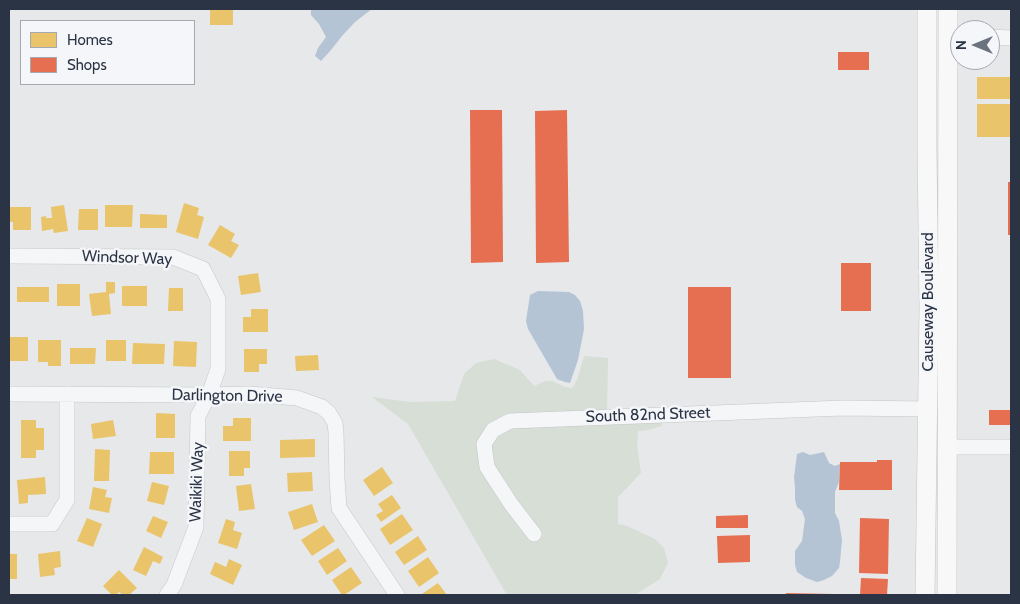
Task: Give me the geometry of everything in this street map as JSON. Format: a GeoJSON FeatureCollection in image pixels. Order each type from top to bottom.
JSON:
{"type":"FeatureCollection","features":[{"type":"Feature","properties":{"kind":"main road","name":"Causeway Boulevard"},"geometry":{"type":"LineString","coordinates":[[925,595],[929,309],[927,9]]}},
{"type":"Feature","properties":{"kind":"main road"},"geometry":{"type":"LineString","coordinates":[[935,9],[938,32],[938,136],[941,144],[947,150]]}},
{"type":"Feature","properties":{"kind":"main road","name":"Causeway Boulevard"},"geometry":{"type":"LineString","coordinates":[[947,595],[947,150],[952,70]]}},
{"type":"Feature","properties":{"kind":"main road"},"geometry":{"type":"LineString","coordinates":[[927,148],[936,162],[938,171],[938,254],[940,274],[947,294]]}},
{"type":"Feature","properties":{"kind":"main road"},"geometry":{"type":"LineString","coordinates":[[929,309],[936,340],[938,424],[940,439],[946,447]]}},
{"type":"Feature","properties":{"kind":"main road"},"geometry":{"type":"LineString","coordinates":[[926,508],[933,512],[936,517],[937,595]]}},
{"type":"Feature","properties":{"kind":"street","name":"Windsor Way"},"geometry":{"type":"LineString","coordinates":[[9,256],[173,257],[203,269],[218,299],[218,369],[209,395]]}},
{"type":"Feature","properties":{"kind":"street","name":"Darlington Drive"},"geometry":{"type":"LineString","coordinates":[[9,394],[250,394],[297,398],[322,407],[329,413],[335,423],[339,508],[397,595]]}},
{"type":"Feature","properties":{"kind":"street"},"geometry":{"type":"LineString","coordinates":[[9,524],[52,524],[67,500],[67,394]]}},
{"type":"Feature","properties":{"kind":"street","name":"Waikiki Way"},"geometry":{"type":"LineString","coordinates":[[167,595],[174,585],[196,527],[198,416],[209,395]]}},
{"type":"Feature","properties":{"kind":"street","name":"South 82nd Street"},"geometry":{"type":"LineString","coordinates":[[534,534],[511,504],[487,467],[484,444],[494,430],[510,421],[843,408],[928,409]]}},
{"type":"Feature","properties":{"kind":"street"},"geometry":{"type":"LineString","coordinates":[[946,447],[1011,447]]}},
{"type":"Feature","properties":{"kind":"shaded area"},"geometry":{"type":"Polygon","coordinates":[[[584,356],[608,358],[607,411],[510,416],[478,441],[506,507],[533,541],[543,535],[493,465],[490,445],[498,434],[512,427],[663,421],[661,426],[638,431],[637,445],[641,473],[618,497],[618,524],[627,526],[655,539],[664,548],[668,563],[660,579],[635,595],[507,595],[408,424],[372,397],[410,402],[455,401],[464,374],[476,363],[494,359],[520,370],[534,386],[546,381],[552,381],[571,388],[578,377],[584,356]]]}},
{"type":"Feature","properties":{"kind":"water"},"geometry":{"type":"Polygon","coordinates":[[[311,9],[372,9],[355,22],[321,61],[315,56],[326,37],[319,24],[311,15],[311,9]]]}},
{"type":"Feature","properties":{"kind":"water"},"geometry":{"type":"Polygon","coordinates":[[[538,291],[569,292],[580,301],[583,311],[584,329],[578,360],[570,383],[557,379],[528,329],[526,321],[530,295],[538,291]]]}},
{"type":"Feature","properties":{"kind":"water"},"geometry":{"type":"Polygon","coordinates":[[[803,452],[810,455],[824,452],[829,463],[835,466],[840,464],[839,482],[835,492],[835,513],[839,521],[842,540],[839,568],[832,576],[817,582],[797,572],[795,565],[795,551],[802,541],[805,519],[795,500],[794,477],[797,454],[803,452]]]}},
{"type":"Feature","properties":{"kind":"building: Homes"},"geometry":{"type":"Polygon","coordinates":[[[210,9],[233,9],[233,25],[210,25],[210,9]]]}},
{"type":"Feature","properties":{"kind":"building: Homes"},"geometry":{"type":"Polygon","coordinates":[[[977,77],[1011,77],[1011,99],[977,99],[977,77]]]}},
{"type":"Feature","properties":{"kind":"building: Homes"},"geometry":{"type":"Polygon","coordinates":[[[977,104],[1011,104],[1011,137],[977,137],[977,104]]]}},
{"type":"Feature","properties":{"kind":"building: Homes"},"geometry":{"type":"Polygon","coordinates":[[[184,203],[199,208],[197,215],[204,217],[198,239],[176,232],[184,203]]]}},
{"type":"Feature","properties":{"kind":"building: Homes"},"geometry":{"type":"Polygon","coordinates":[[[64,205],[68,231],[54,233],[53,229],[42,231],[41,217],[52,218],[51,207],[64,205]]]}},
{"type":"Feature","properties":{"kind":"building: Homes"},"geometry":{"type":"Polygon","coordinates":[[[105,205],[133,205],[132,227],[105,227],[105,205]]]}},
{"type":"Feature","properties":{"kind":"building: Homes"},"geometry":{"type":"Polygon","coordinates":[[[9,207],[31,207],[31,230],[13,230],[13,222],[9,222],[9,207]]]}},
{"type":"Feature","properties":{"kind":"building: Homes"},"geometry":{"type":"Polygon","coordinates":[[[79,209],[98,209],[98,230],[78,230],[79,209]]]}},
{"type":"Feature","properties":{"kind":"building: Homes"},"geometry":{"type":"Polygon","coordinates":[[[140,214],[167,215],[167,228],[140,228],[140,214]]]}},
{"type":"Feature","properties":{"kind":"building: Homes"},"geometry":{"type":"Polygon","coordinates":[[[220,225],[235,234],[231,241],[239,245],[231,258],[208,245],[220,225]]]}},
{"type":"Feature","properties":{"kind":"building: Homes"},"geometry":{"type":"Polygon","coordinates":[[[258,273],[261,292],[241,295],[238,276],[258,273]]]}},
{"type":"Feature","properties":{"kind":"building: Homes"},"geometry":{"type":"Polygon","coordinates":[[[106,282],[115,282],[115,293],[109,294],[111,314],[92,316],[89,294],[106,292],[106,282]]]}},
{"type":"Feature","properties":{"kind":"building: Homes"},"geometry":{"type":"Polygon","coordinates":[[[57,284],[80,284],[80,306],[57,306],[57,284]]]}},
{"type":"Feature","properties":{"kind":"building: Homes"},"geometry":{"type":"Polygon","coordinates":[[[122,286],[147,286],[147,306],[122,306],[122,286]]]}},
{"type":"Feature","properties":{"kind":"building: Homes"},"geometry":{"type":"Polygon","coordinates":[[[17,287],[49,287],[49,302],[17,302],[17,287]]]}},
{"type":"Feature","properties":{"kind":"building: Homes"},"geometry":{"type":"Polygon","coordinates":[[[169,288],[183,288],[183,311],[168,311],[169,288]]]}},
{"type":"Feature","properties":{"kind":"building: Homes"},"geometry":{"type":"Polygon","coordinates":[[[251,309],[268,309],[268,332],[243,332],[243,317],[251,317],[251,309]]]}},
{"type":"Feature","properties":{"kind":"building: Homes"},"geometry":{"type":"Polygon","coordinates":[[[9,337],[28,337],[28,361],[9,361],[9,337]]]}},
{"type":"Feature","properties":{"kind":"building: Homes"},"geometry":{"type":"Polygon","coordinates":[[[38,340],[61,340],[61,366],[48,366],[48,362],[38,362],[38,340]]]}},
{"type":"Feature","properties":{"kind":"building: Homes"},"geometry":{"type":"Polygon","coordinates":[[[106,340],[126,340],[126,361],[106,361],[106,340]]]}},
{"type":"Feature","properties":{"kind":"building: Homes"},"geometry":{"type":"Polygon","coordinates":[[[174,341],[197,342],[196,367],[173,366],[174,341]]]}},
{"type":"Feature","properties":{"kind":"building: Homes"},"geometry":{"type":"Polygon","coordinates":[[[133,343],[165,344],[164,364],[132,364],[133,343]]]}},
{"type":"Feature","properties":{"kind":"building: Homes"},"geometry":{"type":"Polygon","coordinates":[[[70,348],[96,348],[95,364],[70,364],[70,348]]]}},
{"type":"Feature","properties":{"kind":"building: Homes"},"geometry":{"type":"Polygon","coordinates":[[[244,349],[267,349],[267,364],[259,364],[259,372],[244,372],[244,349]]]}},
{"type":"Feature","properties":{"kind":"building: Homes"},"geometry":{"type":"Polygon","coordinates":[[[318,355],[319,370],[296,371],[295,356],[318,355]]]}},
{"type":"Feature","properties":{"kind":"building: Homes"},"geometry":{"type":"Polygon","coordinates":[[[156,413],[175,414],[175,438],[156,438],[156,413]]]}},
{"type":"Feature","properties":{"kind":"building: Homes"},"geometry":{"type":"Polygon","coordinates":[[[233,418],[251,418],[251,441],[223,441],[223,426],[233,426],[233,418]]]}},
{"type":"Feature","properties":{"kind":"building: Homes"},"geometry":{"type":"Polygon","coordinates":[[[21,420],[36,420],[36,428],[44,428],[44,450],[36,450],[36,458],[21,458],[21,420]]]}},
{"type":"Feature","properties":{"kind":"building: Homes"},"geometry":{"type":"Polygon","coordinates":[[[113,420],[116,436],[93,439],[91,424],[113,420]]]}},
{"type":"Feature","properties":{"kind":"building: Homes"},"geometry":{"type":"Polygon","coordinates":[[[315,439],[315,457],[280,458],[280,440],[315,439]]]}},
{"type":"Feature","properties":{"kind":"building: Homes"},"geometry":{"type":"Polygon","coordinates":[[[95,449],[110,450],[109,481],[94,481],[95,449]]]}},
{"type":"Feature","properties":{"kind":"building: Homes"},"geometry":{"type":"Polygon","coordinates":[[[229,451],[250,451],[250,468],[244,468],[244,476],[229,476],[229,451]]]}},
{"type":"Feature","properties":{"kind":"building: Homes"},"geometry":{"type":"Polygon","coordinates":[[[150,452],[174,452],[174,474],[149,474],[150,452]]]}},
{"type":"Feature","properties":{"kind":"building: Homes"},"geometry":{"type":"Polygon","coordinates":[[[382,467],[393,483],[374,496],[363,480],[382,467]]]}},
{"type":"Feature","properties":{"kind":"building: Homes"},"geometry":{"type":"Polygon","coordinates":[[[312,472],[313,491],[288,492],[287,473],[312,472]]]}},
{"type":"Feature","properties":{"kind":"building: Homes"},"geometry":{"type":"Polygon","coordinates":[[[45,477],[46,494],[28,495],[28,503],[19,504],[17,480],[45,477]]]}},
{"type":"Feature","properties":{"kind":"building: Homes"},"geometry":{"type":"Polygon","coordinates":[[[152,482],[169,486],[164,505],[147,501],[152,482]]]}},
{"type":"Feature","properties":{"kind":"building: Homes"},"geometry":{"type":"Polygon","coordinates":[[[251,484],[255,509],[239,511],[236,486],[251,484]]]}},
{"type":"Feature","properties":{"kind":"building: Homes"},"geometry":{"type":"Polygon","coordinates":[[[93,487],[107,490],[105,497],[112,498],[109,513],[89,509],[93,487]]]}},
{"type":"Feature","properties":{"kind":"building: Homes"},"geometry":{"type":"Polygon","coordinates":[[[392,495],[401,508],[381,522],[376,515],[383,511],[378,504],[392,495]]]}},
{"type":"Feature","properties":{"kind":"building: Homes"},"geometry":{"type":"Polygon","coordinates":[[[312,504],[318,522],[294,530],[288,512],[312,504]]]}},
{"type":"Feature","properties":{"kind":"building: Homes"},"geometry":{"type":"Polygon","coordinates":[[[402,514],[413,530],[390,545],[380,529],[402,514]]]}},
{"type":"Feature","properties":{"kind":"building: Homes"},"geometry":{"type":"Polygon","coordinates":[[[153,516],[168,522],[161,538],[146,531],[153,516]]]}},
{"type":"Feature","properties":{"kind":"building: Homes"},"geometry":{"type":"Polygon","coordinates":[[[87,518],[102,524],[93,547],[77,541],[87,518]]]}},
{"type":"Feature","properties":{"kind":"building: Homes"},"geometry":{"type":"Polygon","coordinates":[[[226,519],[235,522],[233,530],[242,533],[237,549],[218,543],[226,519]]]}},
{"type":"Feature","properties":{"kind":"building: Homes"},"geometry":{"type":"Polygon","coordinates":[[[324,525],[335,541],[312,556],[301,540],[324,525]]]}},
{"type":"Feature","properties":{"kind":"building: Homes"},"geometry":{"type":"Polygon","coordinates":[[[418,536],[427,550],[404,565],[395,552],[418,536]]]}},
{"type":"Feature","properties":{"kind":"building: Homes"},"geometry":{"type":"Polygon","coordinates":[[[144,547],[163,557],[160,564],[153,561],[146,576],[133,570],[144,547]]]}},
{"type":"Feature","properties":{"kind":"building: Homes"},"geometry":{"type":"Polygon","coordinates":[[[338,548],[347,561],[327,575],[318,561],[338,548]]]}},
{"type":"Feature","properties":{"kind":"building: Homes"},"geometry":{"type":"Polygon","coordinates":[[[60,551],[61,567],[54,568],[55,575],[40,577],[38,554],[60,551]]]}},
{"type":"Feature","properties":{"kind":"building: Homes"},"geometry":{"type":"Polygon","coordinates":[[[9,554],[17,554],[17,579],[9,579],[9,554]]]}},
{"type":"Feature","properties":{"kind":"building: Homes"},"geometry":{"type":"Polygon","coordinates":[[[428,557],[439,573],[419,587],[408,571],[428,557]]]}},
{"type":"Feature","properties":{"kind":"building: Homes"},"geometry":{"type":"Polygon","coordinates":[[[229,559],[242,565],[233,585],[210,574],[215,562],[226,567],[229,559]]]}},
{"type":"Feature","properties":{"kind":"building: Homes"},"geometry":{"type":"Polygon","coordinates":[[[351,567],[362,583],[342,595],[332,580],[351,567]]]}},
{"type":"Feature","properties":{"kind":"building: Homes"},"geometry":{"type":"Polygon","coordinates":[[[119,570],[137,588],[129,595],[123,595],[119,592],[116,595],[112,595],[103,586],[119,570]]]}},
{"type":"Feature","properties":{"kind":"building: Homes"},"geometry":{"type":"Polygon","coordinates":[[[438,583],[447,595],[422,594],[438,583]]]}},
{"type":"Feature","properties":{"kind":"building: Shops"},"geometry":{"type":"Polygon","coordinates":[[[838,52],[869,52],[869,70],[838,70],[838,52]]]}},
{"type":"Feature","properties":{"kind":"building: Shops"},"geometry":{"type":"Polygon","coordinates":[[[470,110],[502,110],[503,262],[471,263],[470,110]]]}},
{"type":"Feature","properties":{"kind":"building: Shops"},"geometry":{"type":"Polygon","coordinates":[[[567,110],[569,262],[536,263],[535,111],[567,110]]]}},
{"type":"Feature","properties":{"kind":"building: Shops"},"geometry":{"type":"Polygon","coordinates":[[[1008,182],[1011,182],[1011,235],[1008,235],[1008,182]]]}},
{"type":"Feature","properties":{"kind":"building: Shops"},"geometry":{"type":"Polygon","coordinates":[[[841,263],[871,263],[871,311],[841,311],[841,263]]]}},
{"type":"Feature","properties":{"kind":"building: Shops"},"geometry":{"type":"Polygon","coordinates":[[[688,287],[731,287],[731,378],[688,378],[688,287]]]}},
{"type":"Feature","properties":{"kind":"building: Shops"},"geometry":{"type":"Polygon","coordinates":[[[989,410],[1011,410],[1011,425],[989,425],[989,410]]]}},
{"type":"Feature","properties":{"kind":"building: Shops"},"geometry":{"type":"Polygon","coordinates":[[[877,460],[892,460],[892,490],[839,490],[840,462],[877,462],[877,460]]]}},
{"type":"Feature","properties":{"kind":"building: Shops"},"geometry":{"type":"Polygon","coordinates":[[[748,515],[748,528],[716,528],[716,516],[748,515]]]}},
{"type":"Feature","properties":{"kind":"building: Shops"},"geometry":{"type":"Polygon","coordinates":[[[860,518],[889,519],[888,574],[859,573],[860,518]]]}},
{"type":"Feature","properties":{"kind":"building: Shops"},"geometry":{"type":"Polygon","coordinates":[[[750,535],[750,562],[718,563],[717,536],[750,535]]]}},
{"type":"Feature","properties":{"kind":"building: Shops"},"geometry":{"type":"Polygon","coordinates":[[[861,578],[888,579],[887,595],[860,595],[861,578]]]}},
{"type":"Feature","properties":{"kind":"building: Shops"},"geometry":{"type":"Polygon","coordinates":[[[786,593],[834,594],[834,595],[786,595],[786,593]]]}}]}
